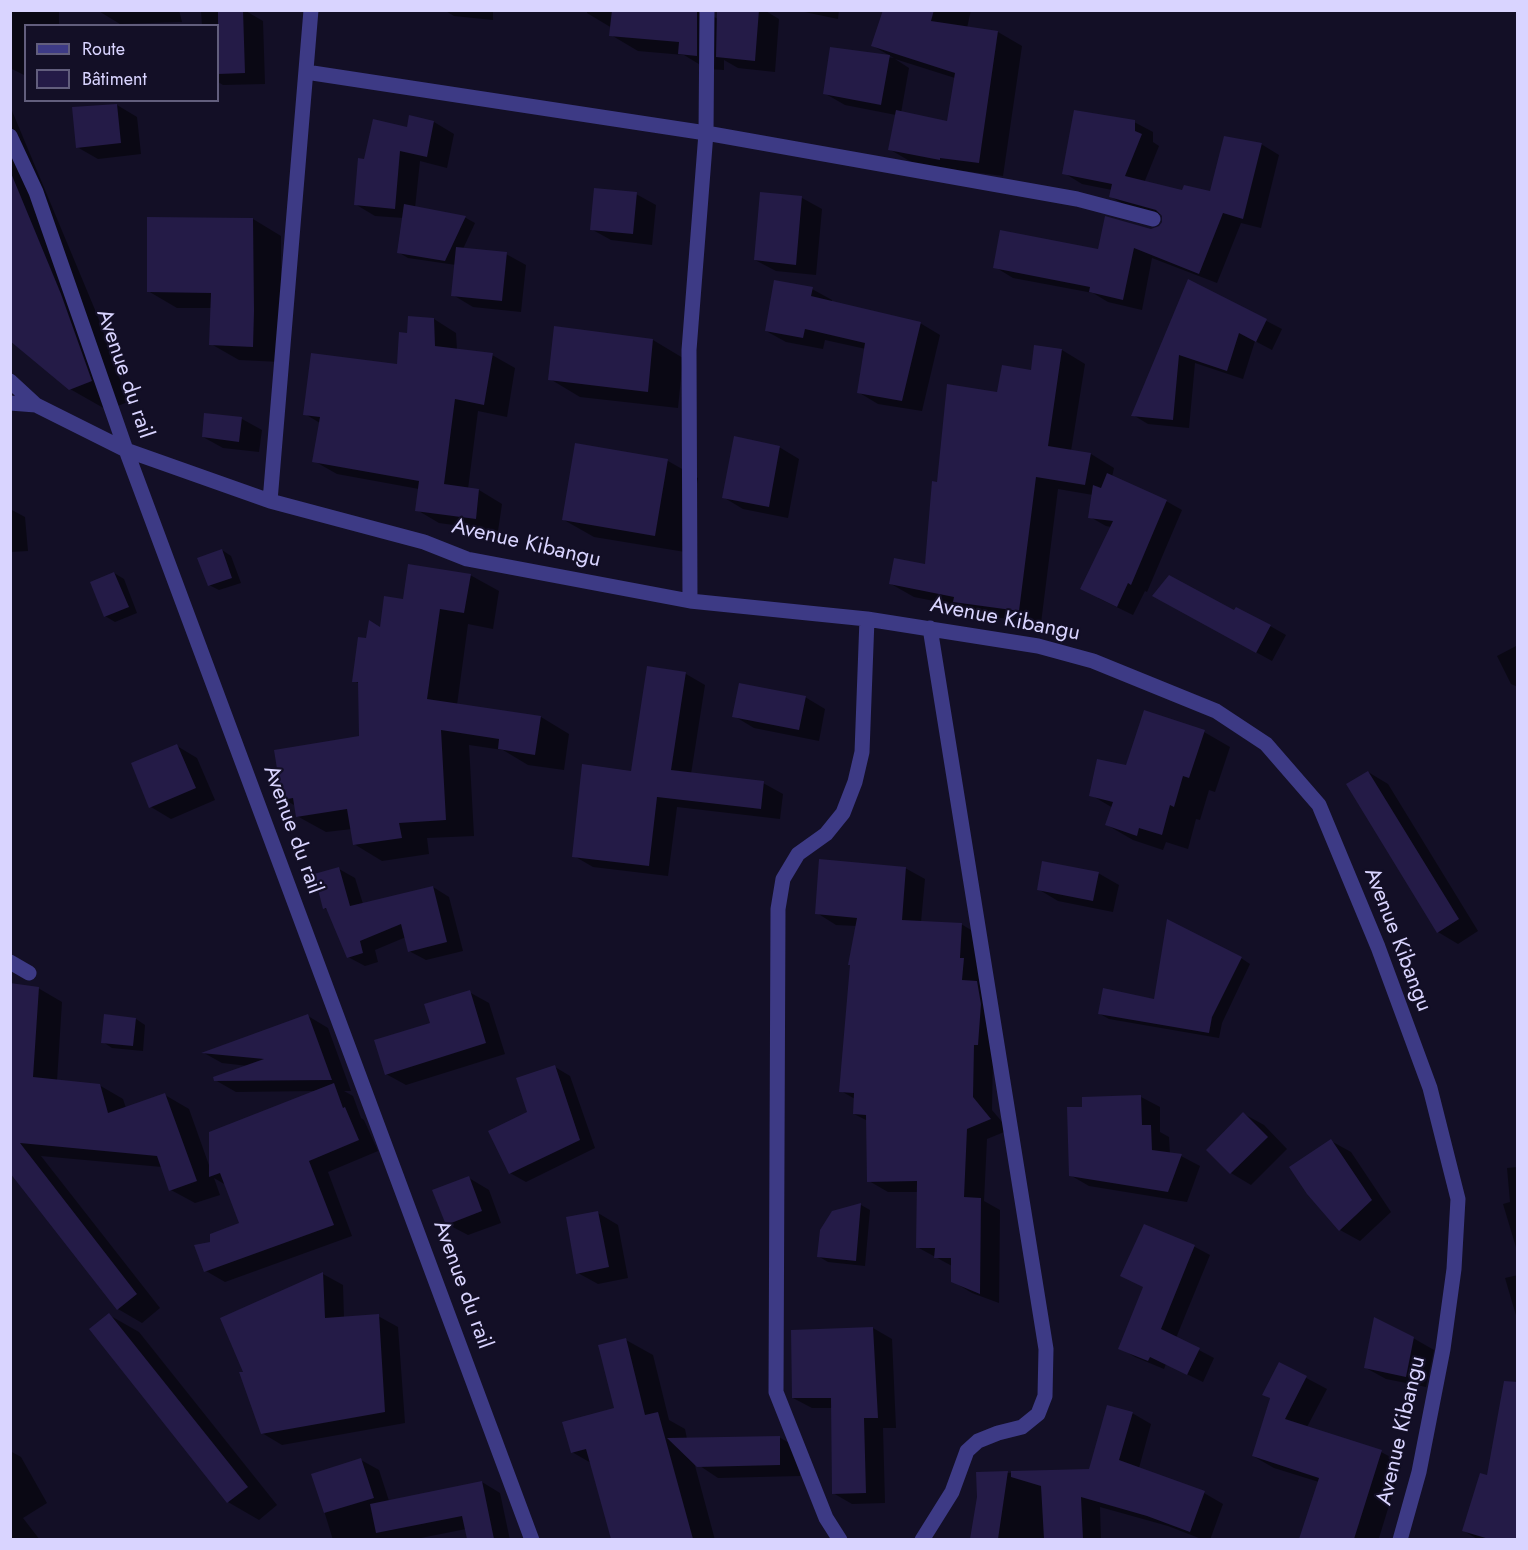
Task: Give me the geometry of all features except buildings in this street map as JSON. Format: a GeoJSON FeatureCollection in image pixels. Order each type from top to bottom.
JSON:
{"type":"FeatureCollection","features":[{"type":"Feature","properties":{"kind":"street"},"geometry":{"type":"LineString","coordinates":[[270,501],[311,10]]}},
{"type":"Feature","properties":{"kind":"street"},"geometry":{"type":"LineString","coordinates":[[690,601],[689,350],[706,133],[706,10]]}},
{"type":"Feature","properties":{"kind":"street"},"geometry":{"type":"LineString","coordinates":[[306,72],[706,133],[1077,199],[1154,219]]}},
{"type":"Feature","properties":{"kind":"street","name":"Avenue du rail"},"geometry":{"type":"LineString","coordinates":[[10,136],[36,192],[126,450],[532,1539]]}},
{"type":"Feature","properties":{"kind":"street"},"geometry":{"type":"LineString","coordinates":[[10,381],[36,405]]}},
{"type":"Feature","properties":{"kind":"street","name":"Avenue Kibangu"},"geometry":{"type":"LineString","coordinates":[[10,403],[36,405],[126,450],[270,501],[424,542],[467,559],[690,601],[867,619],[1038,645],[1093,661],[1216,711],[1266,744],[1319,805],[1378,947],[1430,1088],[1458,1198],[1454,1269],[1443,1349],[1419,1472],[1400,1539]]}},
{"type":"Feature","properties":{"kind":"street"},"geometry":{"type":"LineString","coordinates":[[840,1539],[826,1518],[776,1392],[778,909],[783,879],[798,854],[826,834],[843,813],[855,782],[862,752],[867,619]]}},
{"type":"Feature","properties":{"kind":"street"},"geometry":{"type":"LineString","coordinates":[[922,1539],[952,1492],[967,1451],[978,1441],[1022,1427],[1038,1414],[1045,1396],[1046,1349],[930,628]]}},
{"type":"Feature","properties":{"kind":"street"},"geometry":{"type":"LineString","coordinates":[[10,962],[29,973]]}}]}
